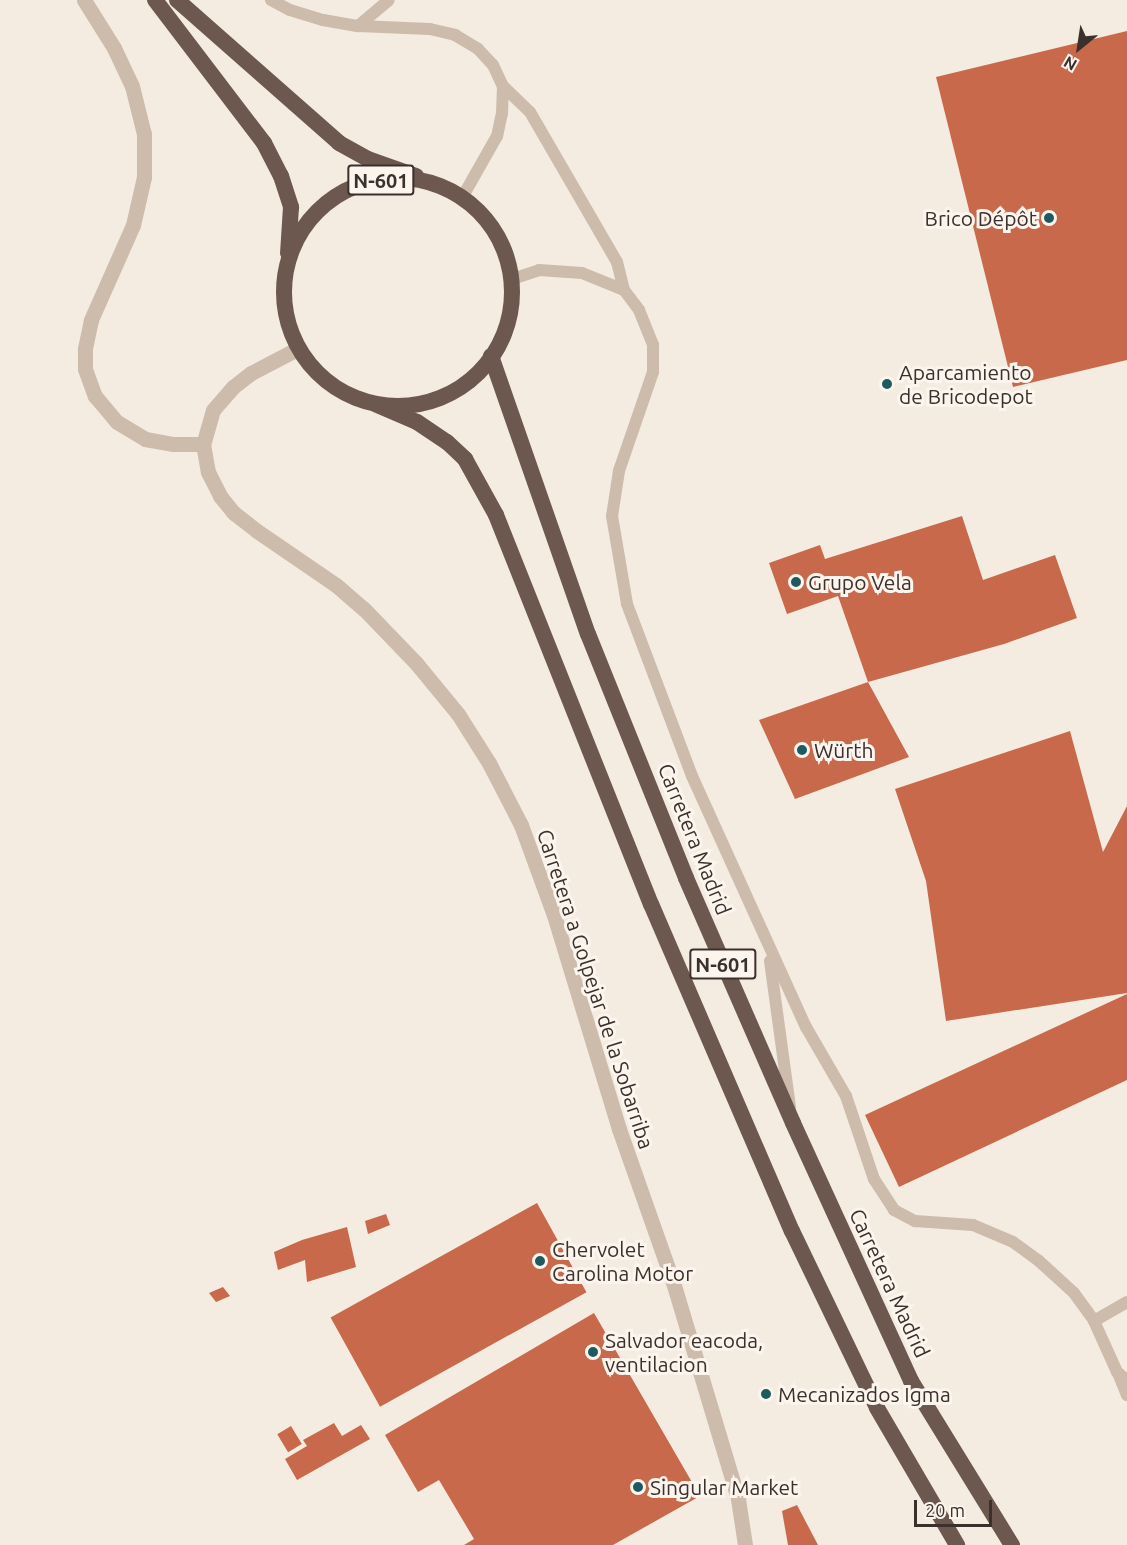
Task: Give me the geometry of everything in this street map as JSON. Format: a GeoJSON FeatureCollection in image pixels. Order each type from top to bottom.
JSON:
{"type":"FeatureCollection","features":[{"type":"Feature","properties":{"kind":"highway","name":"N-601"},"geometry":{"type":"LineString","coordinates":[[155,0],[264,143],[281,176],[291,207],[288,263],[283,296],[284,321],[297,349],[314,371],[342,393],[417,422],[447,442],[465,459],[496,515],[651,904],[792,1231],[877,1408],[957,1545]]}},
{"type":"Feature","properties":{"kind":"highway","name":"N-601"},"geometry":{"type":"LineString","coordinates":[[177,0],[339,143],[368,159],[463,196],[498,232],[512,279],[509,322],[491,356],[475,375],[447,395],[416,405],[377,405]]}},
{"type":"Feature","properties":{"kind":"highway","name":"N-601"},"geometry":{"type":"LineString","coordinates":[[288,263],[305,226],[336,198],[381,180],[425,180]]}},
{"type":"Feature","properties":{"kind":"highway","name":"Carretera Madrid"},"geometry":{"type":"LineString","coordinates":[[491,356],[592,645],[686,878],[793,1123],[911,1381],[1012,1545]]}},
{"type":"Feature","properties":{"kind":"street"},"geometry":{"type":"LineString","coordinates":[[84,0],[114,48],[132,86],[144,134],[144,177],[133,225],[91,320],[85,349],[85,369],[94,396],[117,423],[146,439],[174,444],[203,444]]}},
{"type":"Feature","properties":{"kind":"street","name":"Carretera a Golpejar de la Sobarriba"},"geometry":{"type":"LineString","coordinates":[[297,349],[251,373],[233,387],[213,410],[203,444],[208,472],[220,496],[234,513],[256,531],[336,585],[364,609],[423,672],[458,714],[489,763],[521,825],[554,915],[619,1128],[673,1282],[738,1499],[746,1545]]}},
{"type":"Feature","properties":{"kind":"lane"},"geometry":{"type":"LineString","coordinates":[[271,0],[290,10],[323,20],[358,26],[430,29],[455,35],[478,48],[493,65],[503,86],[530,112],[617,262],[624,290],[639,310],[653,345],[653,372],[619,471],[612,516],[627,604],[692,776],[768,948],[806,1027],[846,1096],[874,1179],[894,1210],[915,1221],[973,1225],[1013,1242],[1039,1261],[1074,1293],[1094,1322],[1122,1376],[1127,1395]]}},
{"type":"Feature","properties":{"kind":"lane"},"geometry":{"type":"LineString","coordinates":[[358,26],[389,0]]}},
{"type":"Feature","properties":{"kind":"lane"},"geometry":{"type":"LineString","coordinates":[[463,196],[497,136],[502,113],[503,86]]}},
{"type":"Feature","properties":{"kind":"lane"},"geometry":{"type":"LineString","coordinates":[[512,279],[539,270],[582,273],[624,290]]}},
{"type":"Feature","properties":{"kind":"lane"},"geometry":{"type":"LineString","coordinates":[[768,948],[793,1123]]}},
{"type":"Feature","properties":{"kind":"lane"},"geometry":{"type":"LineString","coordinates":[[1094,1322],[1127,1302]]}},
{"type":"Feature","properties":{"kind":"building","name":"Brico Dépôt"},"geometry":{"type":"Polygon","coordinates":[[[1127,31],[1127,360],[1013,387],[936,77],[1127,31]]]}},
{"type":"Feature","properties":{"kind":"building"},"geometry":{"type":"Polygon","coordinates":[[[962,516],[983,580],[1055,555],[1077,618],[1004,644],[868,682],[838,596],[787,614],[769,563],[820,545],[825,559],[962,516]]]}},
{"type":"Feature","properties":{"kind":"building"},"geometry":{"type":"Polygon","coordinates":[[[868,682],[909,757],[795,799],[759,720],[868,682]]]}},
{"type":"Feature","properties":{"kind":"building"},"geometry":{"type":"Polygon","coordinates":[[[1070,731],[1103,852],[1127,806],[1127,993],[946,1021],[926,881],[895,789],[1070,731]]]}},
{"type":"Feature","properties":{"kind":"building"},"geometry":{"type":"Polygon","coordinates":[[[1127,994],[1127,1080],[899,1187],[865,1115],[1127,994]]]}},
{"type":"Feature","properties":{"kind":"building"},"geometry":{"type":"Polygon","coordinates":[[[537,1203],[586,1292],[380,1407],[331,1317],[537,1203]]]}},
{"type":"Feature","properties":{"kind":"building"},"geometry":{"type":"Polygon","coordinates":[[[386,1214],[390,1225],[368,1234],[365,1221],[386,1214]]]}},
{"type":"Feature","properties":{"kind":"building"},"geometry":{"type":"Polygon","coordinates":[[[347,1227],[356,1267],[307,1282],[305,1260],[278,1270],[274,1252],[302,1240],[347,1227]]]}},
{"type":"Feature","properties":{"kind":"building"},"geometry":{"type":"Polygon","coordinates":[[[223,1287],[230,1296],[216,1302],[209,1293],[223,1287]]]}},
{"type":"Feature","properties":{"kind":"building"},"geometry":{"type":"Polygon","coordinates":[[[594,1313],[700,1496],[613,1545],[464,1545],[474,1539],[439,1480],[418,1492],[385,1435],[594,1313]]]}},
{"type":"Feature","properties":{"kind":"building"},"geometry":{"type":"Polygon","coordinates":[[[334,1423],[342,1436],[361,1425],[370,1439],[297,1480],[285,1459],[307,1446],[303,1440],[334,1423]]]}},
{"type":"Feature","properties":{"kind":"building"},"geometry":{"type":"Polygon","coordinates":[[[291,1426],[302,1444],[288,1452],[277,1434],[291,1426]]]}},
{"type":"Feature","properties":{"kind":"building"},"geometry":{"type":"Polygon","coordinates":[[[797,1505],[818,1545],[788,1545],[782,1511],[797,1505]]]}},
{"type":"Feature","properties":{"kind":"place","name":"Brico Dépôt"},"geometry":{"type":"Point","coordinates":[1049,218]}},
{"type":"Feature","properties":{"kind":"place","name":"Aparcamiento de Bricodepot"},"geometry":{"type":"Point","coordinates":[887,384]}},
{"type":"Feature","properties":{"kind":"place","name":"Grupo Vela"},"geometry":{"type":"Point","coordinates":[796,582]}},
{"type":"Feature","properties":{"kind":"place","name":"Würth"},"geometry":{"type":"Point","coordinates":[802,750]}},
{"type":"Feature","properties":{"kind":"place","name":"Chervolet Carolina Motor"},"geometry":{"type":"Point","coordinates":[540,1261]}},
{"type":"Feature","properties":{"kind":"place","name":"Salvador eacoda, ventilacion"},"geometry":{"type":"Point","coordinates":[593,1352]}},
{"type":"Feature","properties":{"kind":"place","name":"Mecanizados Igma"},"geometry":{"type":"Point","coordinates":[766,1394]}},
{"type":"Feature","properties":{"kind":"place","name":"Singular Market"},"geometry":{"type":"Point","coordinates":[638,1487]}}]}
